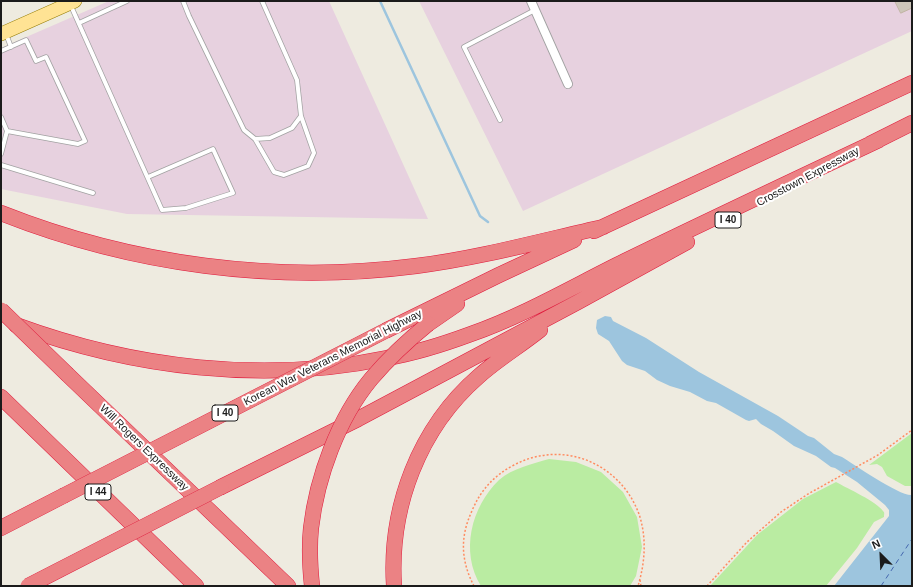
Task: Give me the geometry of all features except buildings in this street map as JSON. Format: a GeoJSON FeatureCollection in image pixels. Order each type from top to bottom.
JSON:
{"type":"FeatureCollection","features":[{"type":"Feature","properties":{"kind":"highway","name":"I 40"},"geometry":{"type":"LineString","coordinates":[[603,227],[912,83]]}},
{"type":"Feature","properties":{"kind":"highway","name":"Crosstown Expressway"},"geometry":{"type":"LineString","coordinates":[[578,302],[684,243],[912,122]]}},
{"type":"Feature","properties":{"kind":"highway"},"geometry":{"type":"LineString","coordinates":[[1,319],[45,336],[99,351],[154,362],[181,365],[226,369],[290,370],[384,359],[416,352],[512,318],[623,262],[879,140]]}},
{"type":"Feature","properties":{"kind":"highway"},"geometry":{"type":"LineString","coordinates":[[1,213],[77,240],[137,255],[216,267],[294,272],[368,271],[416,266],[496,252],[603,227]]}},
{"type":"Feature","properties":{"kind":"highway","name":"Korean War Veterans Memorial Highway"},"geometry":{"type":"LineString","coordinates":[[1,528],[387,330],[499,275],[603,227]]}},
{"type":"Feature","properties":{"kind":"highway"},"geometry":{"type":"LineString","coordinates":[[312,586],[310,544],[314,511],[321,479],[338,433],[351,409],[370,380],[400,348],[428,324],[499,275]]}},
{"type":"Feature","properties":{"kind":"highway","name":"I 40"},"geometry":{"type":"LineString","coordinates":[[28,586],[358,419],[578,302]]}},
{"type":"Feature","properties":{"kind":"highway"},"geometry":{"type":"LineString","coordinates":[[394,586],[392,566],[400,504],[414,465],[434,428],[459,395],[479,376],[578,302]]}},
{"type":"Feature","properties":{"kind":"highway","name":"Will Rogers Expressway"},"geometry":{"type":"LineString","coordinates":[[1,310],[288,586]]}},
{"type":"Feature","properties":{"kind":"highway","name":"I 44"},"geometry":{"type":"LineString","coordinates":[[1,397],[196,586]]}},
{"type":"Feature","properties":{"kind":"main road"},"geometry":{"type":"LineString","coordinates":[[3,33],[72,2]]}},
{"type":"Feature","properties":{"kind":"street"},"geometry":{"type":"LineString","coordinates":[[530,1],[568,84]]}},
{"type":"Feature","properties":{"kind":"lane"},"geometry":{"type":"LineString","coordinates":[[79,23],[127,1]]}},
{"type":"Feature","properties":{"kind":"lane"},"geometry":{"type":"LineString","coordinates":[[183,1],[244,130],[255,139],[274,172],[284,175],[308,166],[314,153],[301,116],[297,80],[262,1]]}},
{"type":"Feature","properties":{"kind":"lane"},"geometry":{"type":"LineString","coordinates":[[72,2],[79,23],[162,210],[186,208],[233,193],[212,149],[148,177]]}},
{"type":"Feature","properties":{"kind":"lane"},"geometry":{"type":"LineString","coordinates":[[500,120],[464,47],[535,10]]}},
{"type":"Feature","properties":{"kind":"lane"},"geometry":{"type":"LineString","coordinates":[[3,33],[11,47]]}},
{"type":"Feature","properties":{"kind":"lane"},"geometry":{"type":"LineString","coordinates":[[1,51],[26,40],[36,61],[46,57],[85,142],[78,144],[7,131]]}},
{"type":"Feature","properties":{"kind":"lane"},"geometry":{"type":"LineString","coordinates":[[255,139],[270,138],[292,128],[301,116]]}},
{"type":"Feature","properties":{"kind":"lane"},"geometry":{"type":"LineString","coordinates":[[1,117],[7,131],[1,154]]}},
{"type":"Feature","properties":{"kind":"lane"},"geometry":{"type":"LineString","coordinates":[[1,165],[93,193]]}},
{"type":"Feature","properties":{"kind":"path"},"geometry":{"type":"LineString","coordinates":[[707,586],[742,548],[771,520],[798,500],[868,462],[912,430]]}},
{"type":"Feature","properties":{"kind":"path"},"geometry":{"type":"LineString","coordinates":[[474,586],[465,563],[463,542],[470,516],[478,496],[490,481],[504,470],[531,457],[546,454],[571,455],[586,459],[610,474],[631,498],[639,515],[643,537],[644,555],[638,586]]}},
{"type":"Feature","properties":{"kind":"path"},"geometry":{"type":"LineString","coordinates":[[640,580],[641,586]]}},
{"type":"Feature","properties":{"kind":"shaded area"},"geometry":{"type":"Polygon","coordinates":[[[109,1],[329,1],[428,219],[127,214],[1,189],[1,48],[109,1]]]}},
{"type":"Feature","properties":{"kind":"shaded area"},"geometry":{"type":"Polygon","coordinates":[[[419,1],[912,1],[912,31],[523,211],[419,1]]]}},
{"type":"Feature","properties":{"kind":"green space"},"geometry":{"type":"Polygon","coordinates":[[[912,433],[912,486],[905,486],[887,476],[882,467],[877,464],[869,465],[912,433]]]}},
{"type":"Feature","properties":{"kind":"green space"},"geometry":{"type":"Polygon","coordinates":[[[549,459],[576,462],[601,472],[623,492],[637,517],[642,547],[636,576],[630,586],[481,586],[471,559],[470,545],[475,516],[481,503],[499,480],[510,472],[549,459]]]}},
{"type":"Feature","properties":{"kind":"green space"},"geometry":{"type":"Polygon","coordinates":[[[836,482],[874,503],[884,512],[884,517],[874,522],[857,548],[826,586],[710,586],[757,535],[803,499],[836,482]]]}},
{"type":"Feature","properties":{"kind":"water"},"geometry":{"type":"Polygon","coordinates":[[[605,316],[611,317],[613,321],[646,338],[699,372],[778,416],[808,436],[814,438],[834,454],[842,457],[898,491],[912,495],[912,586],[834,586],[889,516],[889,510],[885,505],[857,482],[831,467],[816,456],[794,446],[756,419],[749,421],[746,420],[716,403],[707,401],[690,392],[670,386],[657,380],[645,371],[627,365],[622,361],[609,341],[598,334],[596,328],[597,320],[605,316]]]}},
{"type":"Feature","properties":{"kind":"waterway"},"geometry":{"type":"LineString","coordinates":[[380,1],[480,216],[488,222]]}},
{"type":"Feature","properties":{"kind":"ferry route"},"geometry":{"type":"LineString","coordinates":[[881,586],[912,539]]}}]}
